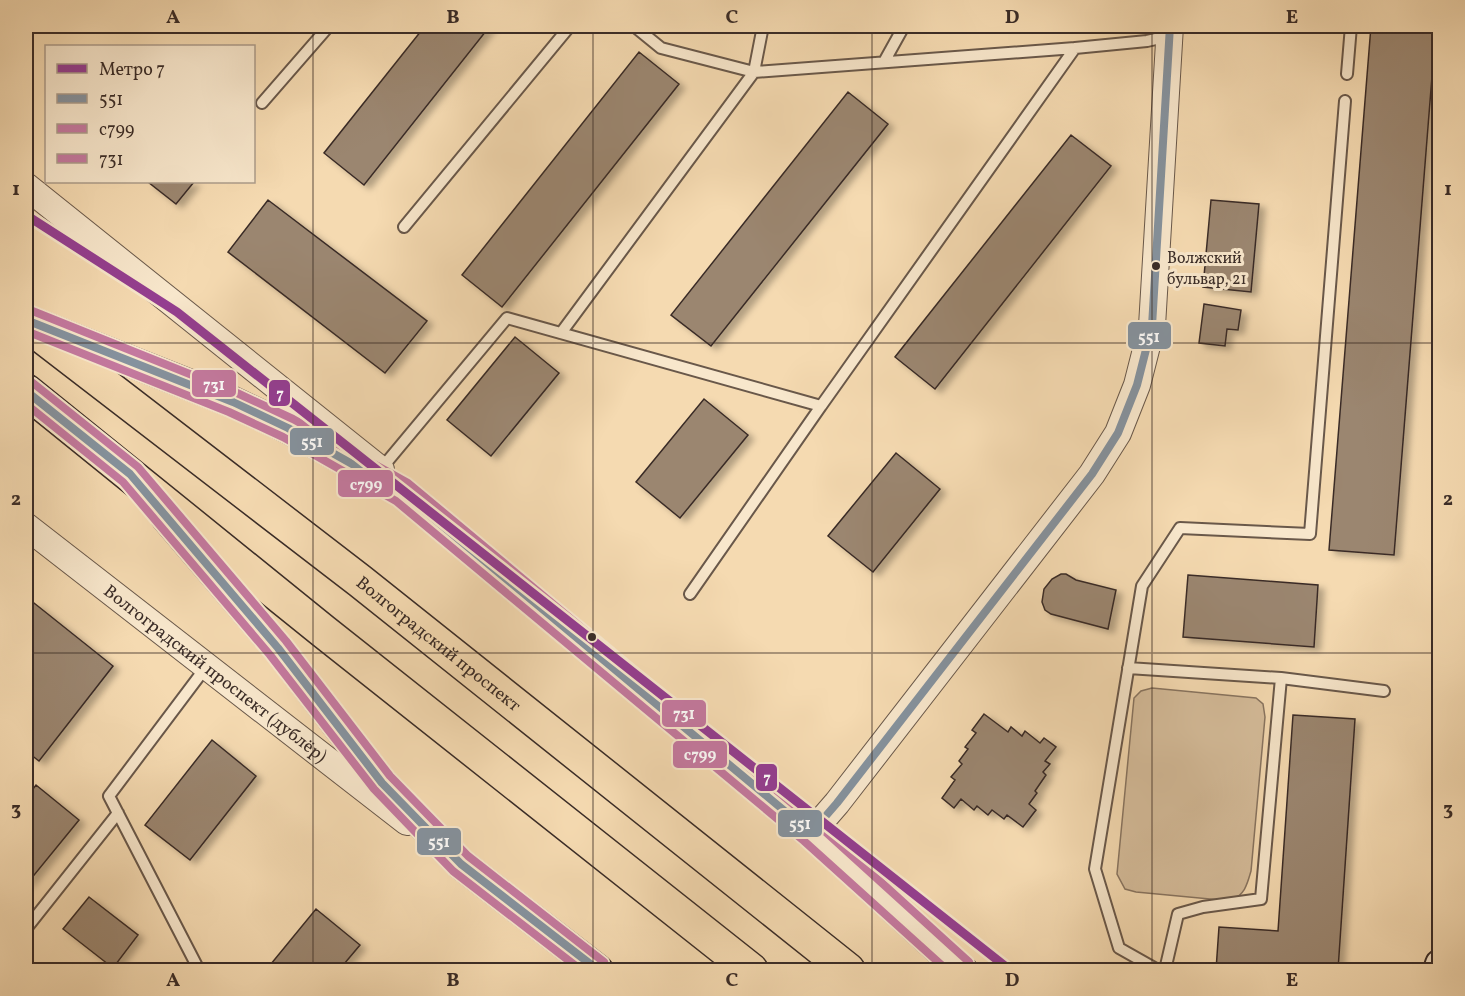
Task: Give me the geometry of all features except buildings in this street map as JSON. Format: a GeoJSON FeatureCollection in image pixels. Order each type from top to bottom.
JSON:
{"type":"FeatureCollection","features":[{"type":"Feature","properties":{"kind":"main road"},"geometry":{"type":"LineString","coordinates":[[26,322],[233,402],[288,428],[402,492],[812,833],[963,970]]}},
{"type":"Feature","properties":{"kind":"main road","name":"Волгоградский проспект"},"geometry":{"type":"LineString","coordinates":[[26,322],[360,581],[848,970]]}},
{"type":"Feature","properties":{"kind":"main road"},"geometry":{"type":"LineString","coordinates":[[26,391],[314,624],[751,970]]}},
{"type":"Feature","properties":{"kind":"main road","name":"Волгоградский проспект (дублёр)"},"geometry":{"type":"LineString","coordinates":[[130,474],[278,648],[382,783],[461,864],[598,970]]}},
{"type":"Feature","properties":{"kind":"main road"},"geometry":{"type":"LineString","coordinates":[[1438,970],[1440,964]]}},
{"type":"Feature","properties":{"kind":"street"},"geometry":{"type":"LineString","coordinates":[[812,833],[1092,474],[1118,433],[1137,385],[1152,326],[1170,31]]}},
{"type":"Feature","properties":{"kind":"street"},"geometry":{"type":"LineString","coordinates":[[26,186],[381,470],[402,492]]}},
{"type":"Feature","properties":{"kind":"street","name":"Волгоградский проспект (дублёр)"},"geometry":{"type":"LineString","coordinates":[[26,526],[461,864]]}},
{"type":"Feature","properties":{"kind":"lane"},"geometry":{"type":"LineString","coordinates":[[262,103],[329,26]]}},
{"type":"Feature","properties":{"kind":"lane"},"geometry":{"type":"LineString","coordinates":[[404,227],[570,26]]}},
{"type":"Feature","properties":{"kind":"lane"},"geometry":{"type":"LineString","coordinates":[[634,26],[661,48],[754,72],[1147,41],[1170,31]]}},
{"type":"Feature","properties":{"kind":"lane"},"geometry":{"type":"LineString","coordinates":[[561,333],[754,72],[763,26]]}},
{"type":"Feature","properties":{"kind":"lane"},"geometry":{"type":"LineString","coordinates":[[884,62],[904,26]]}},
{"type":"Feature","properties":{"kind":"lane"},"geometry":{"type":"LineString","coordinates":[[1347,74],[1351,26]]}},
{"type":"Feature","properties":{"kind":"lane"},"geometry":{"type":"LineString","coordinates":[[690,594],[1075,48]]}},
{"type":"Feature","properties":{"kind":"lane"},"geometry":{"type":"LineString","coordinates":[[1158,970],[1119,948],[1095,869],[1142,586],[1180,528],[1310,534],[1345,101]]}},
{"type":"Feature","properties":{"kind":"lane"},"geometry":{"type":"LineString","coordinates":[[381,470],[507,318],[821,406]]}},
{"type":"Feature","properties":{"kind":"lane"},"geometry":{"type":"LineString","coordinates":[[199,970],[109,796],[207,666]]}},
{"type":"Feature","properties":{"kind":"lane"},"geometry":{"type":"LineString","coordinates":[[1128,668],[1281,678],[1384,691]]}},
{"type":"Feature","properties":{"kind":"lane"},"geometry":{"type":"LineString","coordinates":[[1165,970],[1178,914],[1203,907],[1261,899],[1281,678]]}},
{"type":"Feature","properties":{"kind":"lane"},"geometry":{"type":"LineString","coordinates":[[26,929],[118,813]]}},
{"type":"Feature","properties":{"kind":"shaded area"},"geometry":{"type":"Polygon","coordinates":[[[1152,688],[1256,698],[1263,704],[1265,717],[1251,871],[1247,885],[1231,901],[1136,892],[1125,889],[1117,874],[1134,698],[1141,691],[1152,688]]]}},
{"type":"Feature","properties":{"kind":"metro line","name":"7"},"geometry":{"type":"LineString","coordinates":[[26,215],[177,312],[1010,970]]}},
{"type":"Feature","properties":{"kind":"transit line","name":"551"},"geometry":{"type":"LineString","coordinates":[[26,320],[233,402],[288,428],[402,492],[811,833],[837,803],[1092,474],[1118,433],[1137,385],[1152,326],[1170,26]]}},
{"type":"Feature","properties":{"kind":"transit line","name":"731"},"geometry":{"type":"LineString","coordinates":[[30,310],[237,393],[293,419],[408,483],[818,825],[969,962]]}},
{"type":"Feature","properties":{"kind":"transit line","name":"с799"},"geometry":{"type":"LineString","coordinates":[[26,331],[229,412],[283,437],[396,501],[804,841],[947,970]]}},
{"type":"Feature","properties":{"kind":"transit line","name":"731"},"geometry":{"type":"LineString","coordinates":[[33,383],[138,467],[286,641],[390,776],[468,856],[604,962]]}},
{"type":"Feature","properties":{"kind":"transit line","name":"551"},"geometry":{"type":"LineString","coordinates":[[26,391],[130,474],[278,648],[382,783],[461,864],[598,970]]}},
{"type":"Feature","properties":{"kind":"transit line","name":"с799"},"geometry":{"type":"LineString","coordinates":[[26,404],[123,482],[270,655],[374,789],[453,871],[581,970]]}},
{"type":"Feature","properties":{"kind":"place","name":"Волжский бульвар, 21"},"geometry":{"type":"Point","coordinates":[1156,266]}}]}
